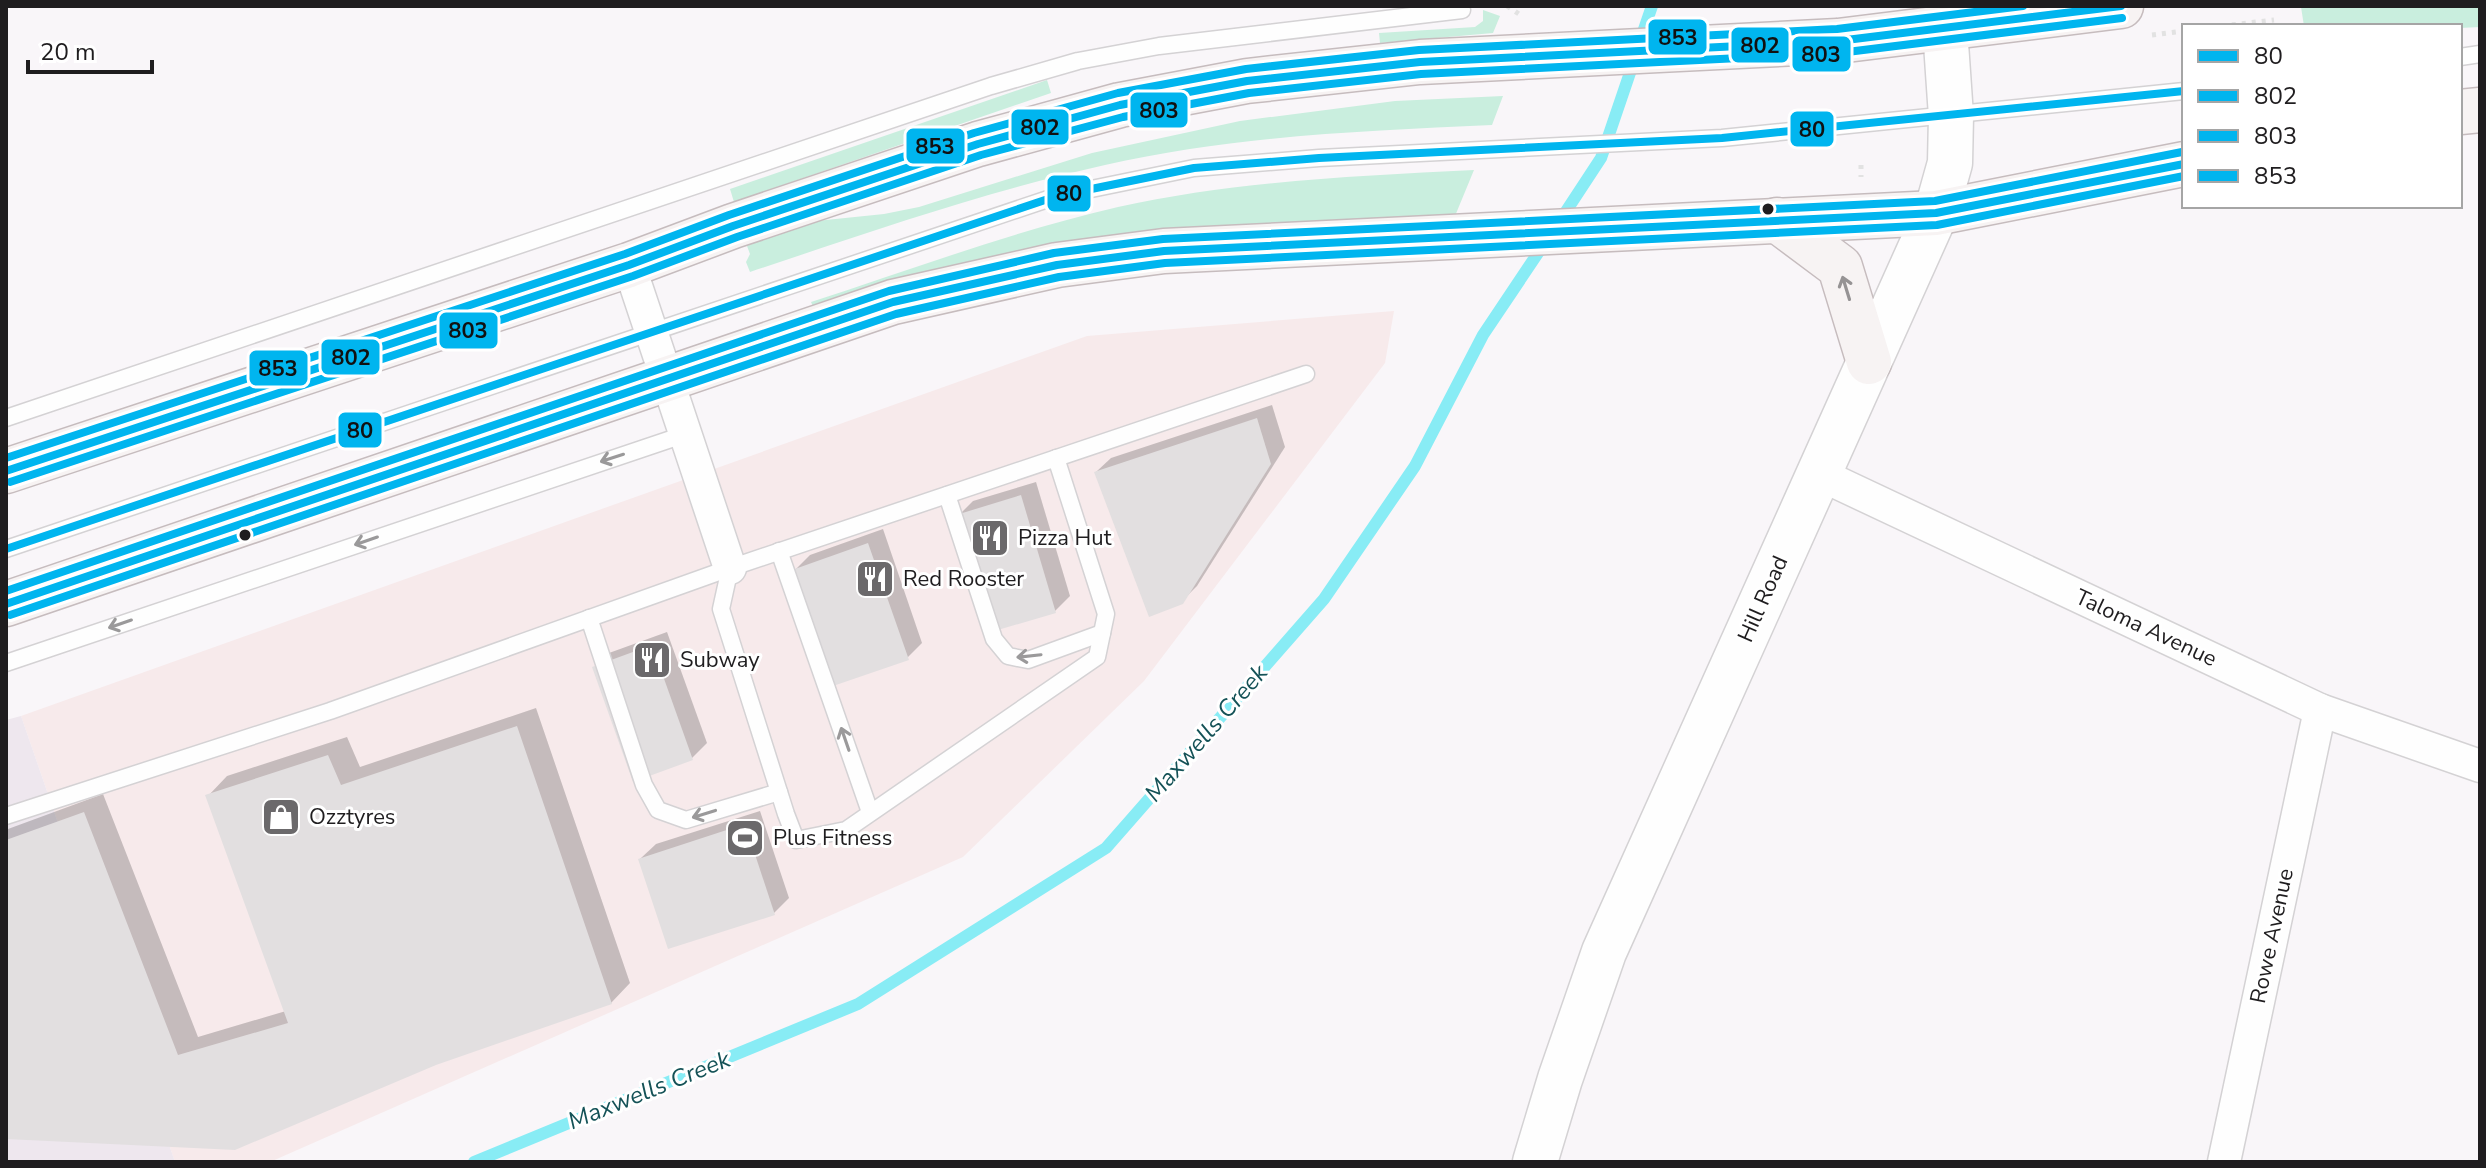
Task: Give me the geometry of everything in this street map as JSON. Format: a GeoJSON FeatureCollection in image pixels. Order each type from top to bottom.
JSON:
{"type":"FeatureCollection","features":[{"type":"Feature","properties":{"kind":"main road"},"geometry":{"type":"LineString","coordinates":[[6,471],[629,265],[733,226],[978,144],[1120,105],[1247,81],[1420,62],[1838,41],[2121,6]]}},
{"type":"Feature","properties":{"kind":"main road","name":"Hill Road"},"geometry":{"type":"LineString","coordinates":[[1535,1162],[1604,952],[1936,213],[1950,163],[1951,116],[1945,29]]}},
{"type":"Feature","properties":{"kind":"main road"},"geometry":{"type":"LineString","coordinates":[[6,604],[893,302],[1057,265],[1164,251],[1936,213],[2182,164]]}},
{"type":"Feature","properties":{"kind":"main road"},"geometry":{"type":"LineString","coordinates":[[1777,220],[1840,267],[1869,362]]}},
{"type":"Feature","properties":{"kind":"street"},"geometry":{"type":"LineString","coordinates":[[629,265],[730,568]]}},
{"type":"Feature","properties":{"kind":"street","name":"Taloma Avenue"},"geometry":{"type":"LineString","coordinates":[[1819,474],[2320,710],[2480,766]]}},
{"type":"Feature","properties":{"kind":"street","name":"Rowe Avenue"},"geometry":{"type":"LineString","coordinates":[[2224,1162],[2320,710]]}},
{"type":"Feature","properties":{"kind":"lane"},"geometry":{"type":"LineString","coordinates":[[6,418],[991,86],[1078,61],[1231,36],[1462,10]]}},
{"type":"Feature","properties":{"kind":"lane"},"geometry":{"type":"LineString","coordinates":[[6,549],[1057,196],[1194,168],[1319,158],[1722,138],[2182,91]]}},
{"type":"Feature","properties":{"kind":"lane"},"geometry":{"type":"LineString","coordinates":[[6,816],[330,711],[779,551],[1306,374]]}},
{"type":"Feature","properties":{"kind":"lane"},"geometry":{"type":"LineString","coordinates":[[6,663],[686,434]]}},
{"type":"Feature","properties":{"kind":"lane"},"geometry":{"type":"LineString","coordinates":[[730,568],[721,609],[796,840],[846,830],[1097,657],[1106,614],[1056,458]]}},
{"type":"Feature","properties":{"kind":"lane"},"geometry":{"type":"LineString","coordinates":[[947,495],[994,639],[1008,656],[1028,660],[1102,633]]}},
{"type":"Feature","properties":{"kind":"lane"},"geometry":{"type":"LineString","coordinates":[[779,551],[870,812]]}},
{"type":"Feature","properties":{"kind":"lane"},"geometry":{"type":"LineString","coordinates":[[589,618],[644,785],[658,810],[686,820],[779,792]]}},
{"type":"Feature","properties":{"kind":"path"},"geometry":{"type":"LineString","coordinates":[[2239,24],[2274,20]]}},
{"type":"Feature","properties":{"kind":"shaded area"},"geometry":{"type":"Polygon","coordinates":[[[1394,311],[1385,363],[1144,681],[963,857],[270,1162],[175,1162],[21,716],[1087,336],[1394,311]]]}},
{"type":"Feature","properties":{"kind":"shaded area"},"geometry":{"type":"Polygon","coordinates":[[[21,716],[175,1162],[6,1162],[6,720],[21,716]]]}},
{"type":"Feature","properties":{"kind":"green space"},"geometry":{"type":"Polygon","coordinates":[[[2480,6],[2480,27],[2462,28],[2462,24],[2304,24],[2301,7],[2480,6]]]}},
{"type":"Feature","properties":{"kind":"green space"},"geometry":{"type":"Polygon","coordinates":[[[1483,10],[1500,16],[1493,33],[1380,43],[1379,33],[1475,27],[1483,21],[1483,10]]]}},
{"type":"Feature","properties":{"kind":"green space"},"geometry":{"type":"Polygon","coordinates":[[[1047,80],[1051,93],[734,202],[730,189],[1047,80]]]}},
{"type":"Feature","properties":{"kind":"green space"},"geometry":{"type":"Polygon","coordinates":[[[1503,96],[1492,125],[1297,136],[1153,155],[970,200],[750,272],[746,262],[750,254],[747,246],[770,234],[816,221],[919,207],[1092,153],[1240,121],[1395,101],[1503,96]]]}},
{"type":"Feature","properties":{"kind":"green space"},"geometry":{"type":"Polygon","coordinates":[[[1474,170],[1455,216],[815,311],[811,302],[1040,227],[1162,198],[1295,181],[1474,170]]]}},
{"type":"Feature","properties":{"kind":"building"},"geometry":{"type":"Polygon","coordinates":[[[1257,418],[1271,464],[1183,604],[1149,617],[1094,472],[1257,418]]]}},
{"type":"Feature","properties":{"kind":"building"},"geometry":{"type":"Polygon","coordinates":[[[1021,495],[1056,613],[991,632],[956,515],[1021,495]]]}},
{"type":"Feature","properties":{"kind":"building"},"geometry":{"type":"Polygon","coordinates":[[[868,543],[909,660],[833,686],[792,570],[868,543]]]}},
{"type":"Feature","properties":{"kind":"building"},"geometry":{"type":"Polygon","coordinates":[[[652,645],[693,760],[633,782],[592,667],[652,645]]]}},
{"type":"Feature","properties":{"kind":"building"},"geometry":{"type":"Polygon","coordinates":[[[517,726],[612,1004],[436,1065],[235,1150],[6,1139],[6,840],[84,812],[178,1055],[288,1023],[205,795],[328,755],[341,785],[517,726]]]}},
{"type":"Feature","properties":{"kind":"building"},"geometry":{"type":"Polygon","coordinates":[[[745,824],[775,915],[668,949],[638,859],[745,824]]]}},
{"type":"Feature","properties":{"kind":"waterway","name":"Maxwells Creek"},"geometry":{"type":"LineString","coordinates":[[1640,41],[1652,6]]}},
{"type":"Feature","properties":{"kind":"waterway","name":"Maxwells Creek"},"geometry":{"type":"LineString","coordinates":[[1559,222],[1601,158],[1635,58]]}},
{"type":"Feature","properties":{"kind":"waterway","name":"Maxwells Creek"},"geometry":{"type":"LineString","coordinates":[[474,1162],[858,1004],[1106,848],[1324,599],[1415,466],[1483,335],[1544,244]]}},
{"type":"Feature","properties":{"kind":"transit line","name":"853"},"geometry":{"type":"LineString","coordinates":[[6,458],[625,254],[729,215],[974,133],[1118,93],[1246,69],[1419,50],[1837,29],[2023,6]]}},
{"type":"Feature","properties":{"kind":"transit line","name":"802"},"geometry":{"type":"LineString","coordinates":[[6,471],[629,265],[733,226],[978,144],[1120,105],[1247,81],[1420,62],[1838,41],[2121,6]]}},
{"type":"Feature","properties":{"kind":"transit line","name":"803"},"geometry":{"type":"LineString","coordinates":[[10,482],[633,276],[737,237],[981,155],[1123,117],[1249,93],[1421,74],[1839,53],[2122,18]]}},
{"type":"Feature","properties":{"kind":"transit line","name":"80"},"geometry":{"type":"LineString","coordinates":[[6,549],[1057,196],[1194,168],[1319,158],[1722,138],[2182,91]]}},
{"type":"Feature","properties":{"kind":"transit line","name":"853"},"geometry":{"type":"LineString","coordinates":[[6,591],[889,291],[1054,253],[1163,239],[1935,201],[2182,152]]}},
{"type":"Feature","properties":{"kind":"transit line","name":"802"},"geometry":{"type":"LineString","coordinates":[[6,604],[893,302],[1057,265],[1164,251],[1936,213],[2182,164]]}},
{"type":"Feature","properties":{"kind":"transit line","name":"803"},"geometry":{"type":"LineString","coordinates":[[10,615],[896,314],[1059,277],[1165,263],[1937,225],[2182,176]]}},
{"type":"Feature","properties":{"kind":"place","name":"Pizza Hut"},"geometry":{"type":"Point","coordinates":[990,538]}},
{"type":"Feature","properties":{"kind":"place","name":"Red Rooster"},"geometry":{"type":"Point","coordinates":[875,579]}},
{"type":"Feature","properties":{"kind":"place","name":"Subway"},"geometry":{"type":"Point","coordinates":[652,660]}},
{"type":"Feature","properties":{"kind":"place","name":"Ozztyres"},"geometry":{"type":"Point","coordinates":[281,817]}},
{"type":"Feature","properties":{"kind":"place","name":"Plus Fitness"},"geometry":{"type":"Point","coordinates":[745,838]}}]}
